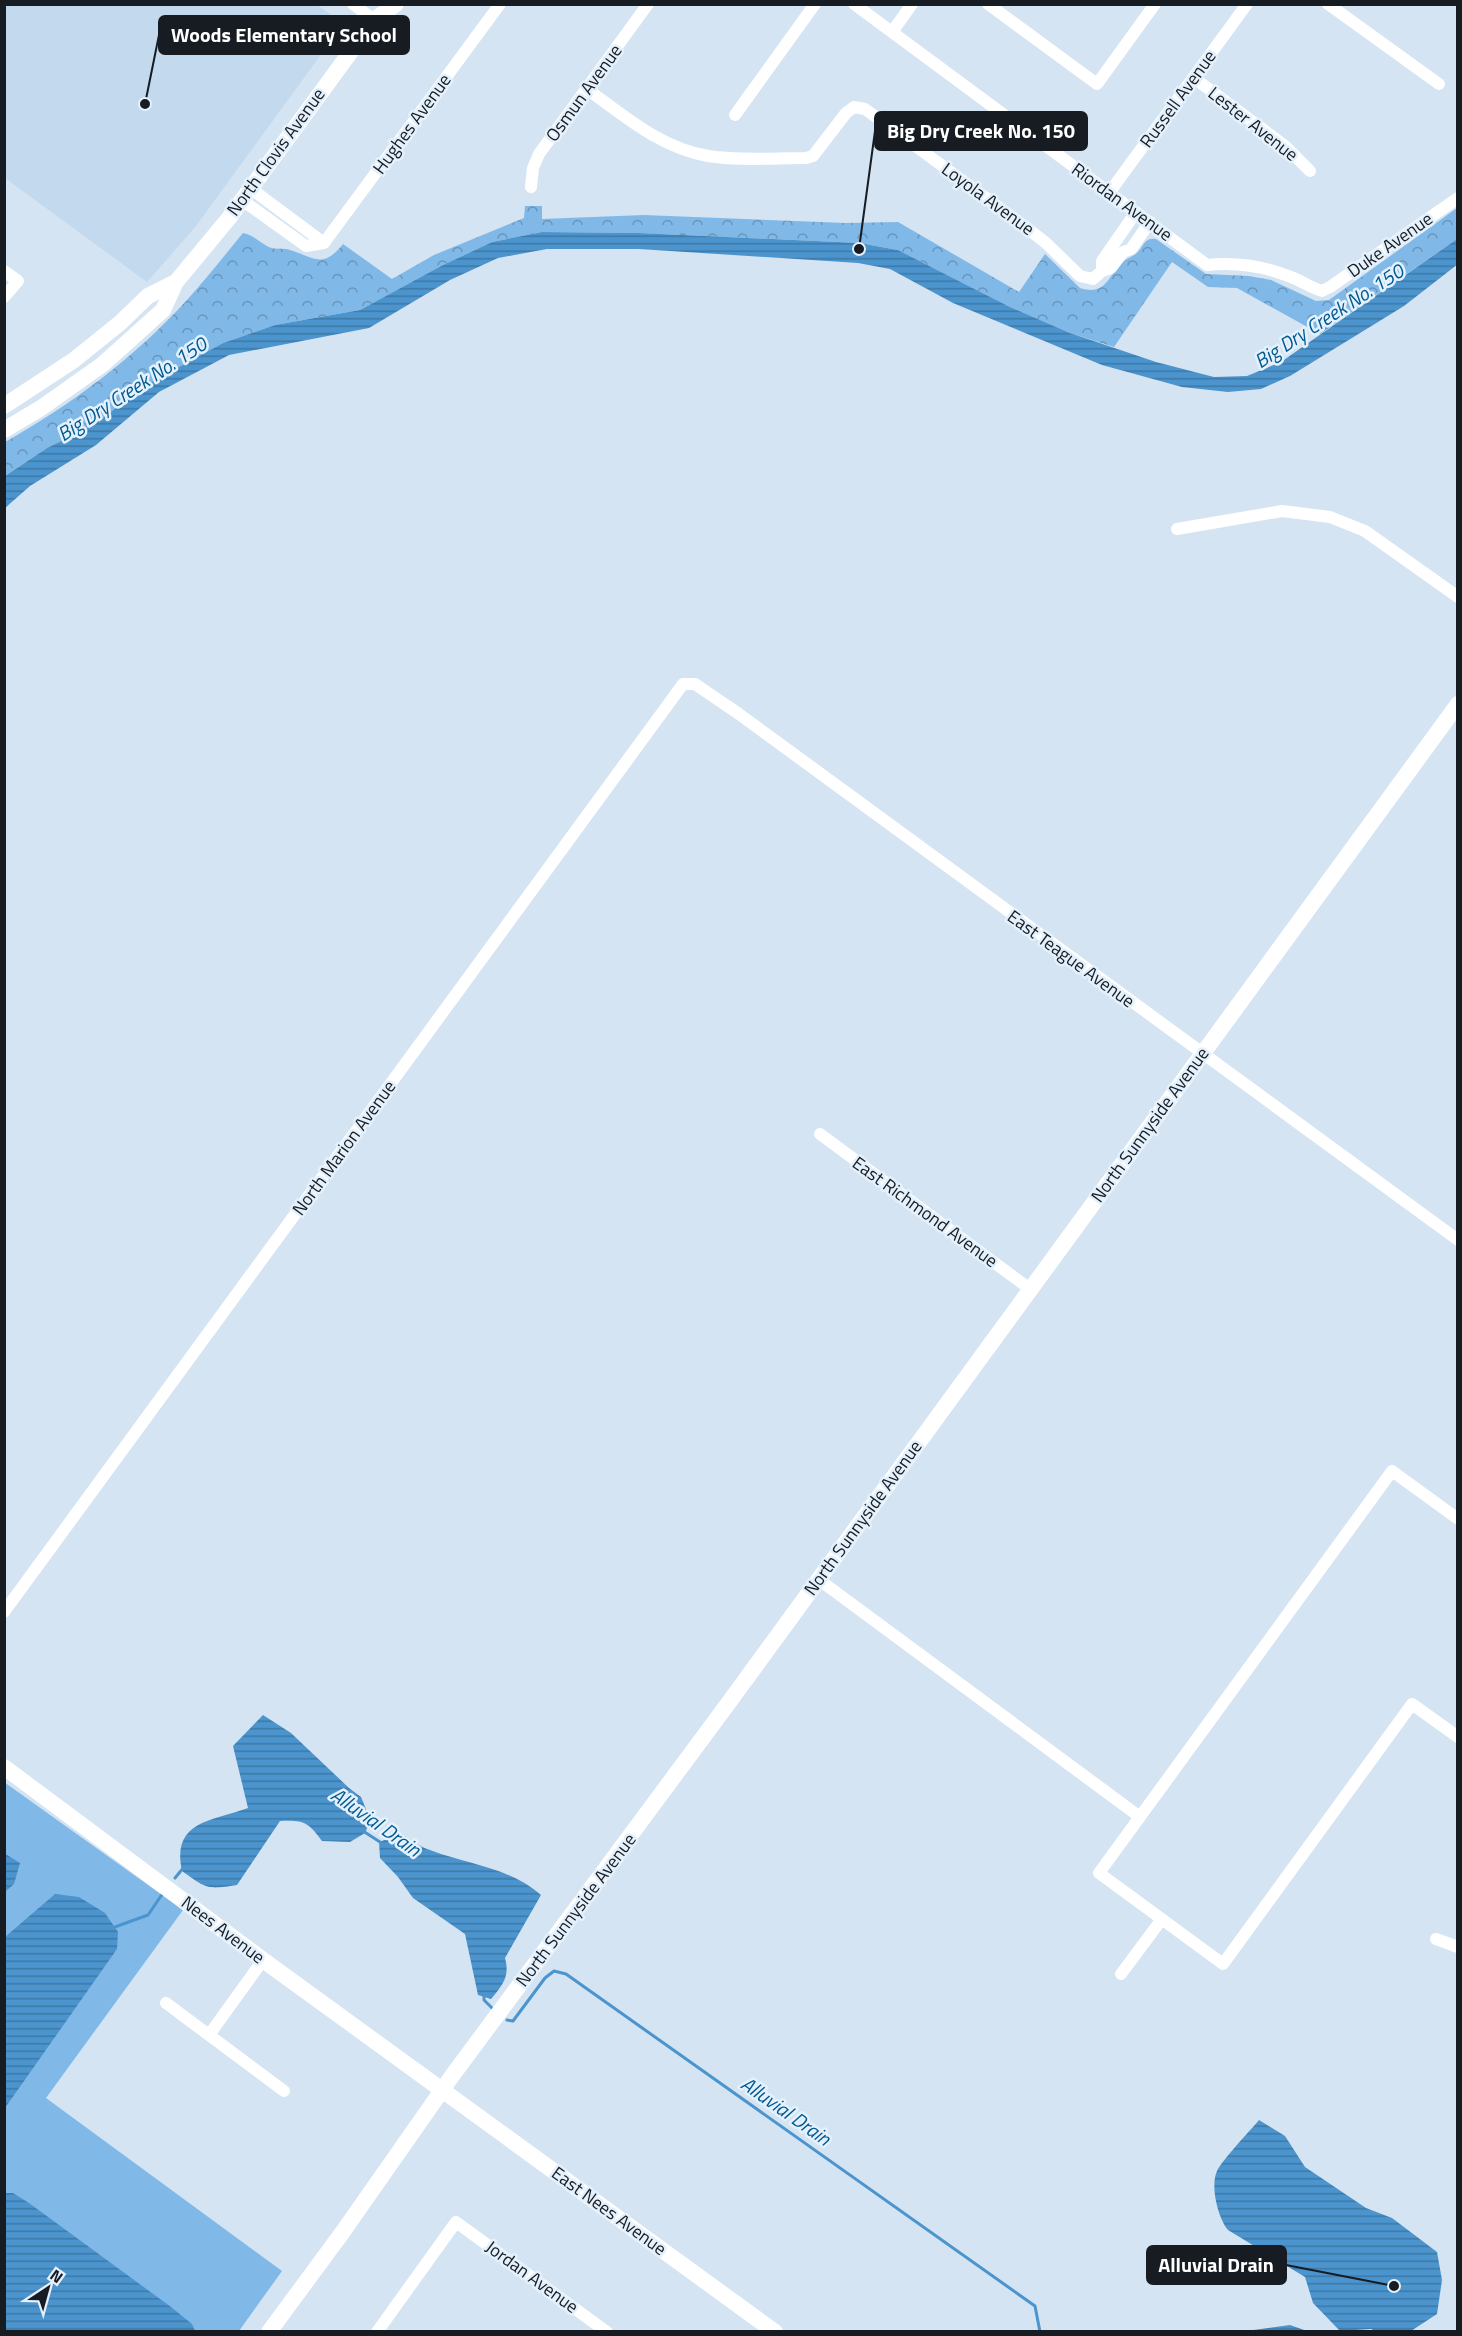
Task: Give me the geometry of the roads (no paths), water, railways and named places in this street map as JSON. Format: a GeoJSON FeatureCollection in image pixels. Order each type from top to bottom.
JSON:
{"type":"FeatureCollection","features":[{"type":"Feature","properties":{"kind":"main road","name":"North Clovis Avenue"},"geometry":{"type":"LineString","coordinates":[[4,430],[74,386],[118,351],[163,310],[176,282],[246,194],[375,12],[396,4]]}},
{"type":"Feature","properties":{"kind":"main road","name":"North Clovis Avenue"},"geometry":{"type":"LineString","coordinates":[[4,406],[74,360],[120,323],[148,296],[176,282]]}},
{"type":"Feature","properties":{"kind":"main road","name":"North Sunnyside Avenue"},"geometry":{"type":"LineString","coordinates":[[269,2331],[1458,704]]}},
{"type":"Feature","properties":{"kind":"main road","name":"Nees Avenue"},"geometry":{"type":"LineString","coordinates":[[4,1767],[263,1960],[443,2090]]}},
{"type":"Feature","properties":{"kind":"main road","name":"East Nees Avenue"},"geometry":{"type":"LineString","coordinates":[[443,2090],[775,2331]]}},
{"type":"Feature","properties":{"kind":"street"},"geometry":{"type":"LineString","coordinates":[[353,4],[375,12]]}},
{"type":"Feature","properties":{"kind":"street","name":"Hughes Avenue"},"geometry":{"type":"LineString","coordinates":[[246,194],[306,246],[324,243],[500,4]]}},
{"type":"Feature","properties":{"kind":"street","name":"Osmun Avenue"},"geometry":{"type":"LineString","coordinates":[[531,187],[533,168],[539,154],[648,4]]}},
{"type":"Feature","properties":{"kind":"street"},"geometry":{"type":"LineString","coordinates":[[735,115],[815,4]]}},
{"type":"Feature","properties":{"kind":"street","name":"Riordan Avenue"},"geometry":{"type":"LineString","coordinates":[[854,4],[1207,265]]}},
{"type":"Feature","properties":{"kind":"street"},"geometry":{"type":"LineString","coordinates":[[892,32],[912,4]]}},
{"type":"Feature","properties":{"kind":"street"},"geometry":{"type":"LineString","coordinates":[[988,4],[1097,84],[1155,4]]}},
{"type":"Feature","properties":{"kind":"street","name":"Russell Avenue"},"geometry":{"type":"LineString","coordinates":[[1109,193],[1247,4]]}},
{"type":"Feature","properties":{"kind":"street"},"geometry":{"type":"LineString","coordinates":[[1328,4],[1439,84]]}},
{"type":"Feature","properties":{"kind":"street","name":"Lester Avenue"},"geometry":{"type":"LineString","coordinates":[[1194,78],[1286,146],[1310,171]]}},
{"type":"Feature","properties":{"kind":"street","name":"Loyola Avenue"},"geometry":{"type":"LineString","coordinates":[[587,89],[642,129],[675,146],[693,152],[723,157],[806,158],[813,156],[846,113],[854,106],[865,109],[1023,225],[1080,276],[1093,279],[1102,271],[1102,261],[1118,249]]}},
{"type":"Feature","properties":{"kind":"street","name":"Duke Avenue"},"geometry":{"type":"LineString","coordinates":[[1207,265],[1233,263],[1253,266],[1275,271],[1322,291],[1458,198]]}},
{"type":"Feature","properties":{"kind":"street"},"geometry":{"type":"LineString","coordinates":[[1136,212],[1118,249],[1131,249],[1150,222]]}},
{"type":"Feature","properties":{"kind":"street"},"geometry":{"type":"LineString","coordinates":[[4,271],[18,281],[4,297]]}},
{"type":"Feature","properties":{"kind":"street"},"geometry":{"type":"LineString","coordinates":[[1177,529],[1282,511],[1330,517],[1365,531],[1458,597]]}},
{"type":"Feature","properties":{"kind":"street","name":"East Teague Avenue"},"geometry":{"type":"LineString","coordinates":[[683,684],[695,684],[739,714],[1202,1055],[1458,1240]]}},
{"type":"Feature","properties":{"kind":"street","name":"North Marion Avenue"},"geometry":{"type":"LineString","coordinates":[[4,1612],[683,684]]}},
{"type":"Feature","properties":{"kind":"street","name":"East Richmond Avenue"},"geometry":{"type":"LineString","coordinates":[[820,1134],[1030,1289]]}},
{"type":"Feature","properties":{"kind":"street"},"geometry":{"type":"LineString","coordinates":[[1457,1517],[1392,1471],[1099,1873],[1223,1964],[1412,1704],[1458,1737]]}},
{"type":"Feature","properties":{"kind":"street"},"geometry":{"type":"LineString","coordinates":[[818,1579],[1140,1817]]}},
{"type":"Feature","properties":{"kind":"street"},"geometry":{"type":"LineString","coordinates":[[1121,1974],[1161,1919]]}},
{"type":"Feature","properties":{"kind":"street"},"geometry":{"type":"LineString","coordinates":[[1436,1939],[1458,1947]]}},
{"type":"Feature","properties":{"kind":"street"},"geometry":{"type":"LineString","coordinates":[[209,2035],[263,1960]]}},
{"type":"Feature","properties":{"kind":"street"},"geometry":{"type":"LineString","coordinates":[[166,2003],[284,2091]]}},
{"type":"Feature","properties":{"kind":"street","name":"Jordan Avenue"},"geometry":{"type":"LineString","coordinates":[[378,2331],[456,2222],[607,2331]]}},
{"type":"Feature","properties":{"kind":"waterway","name":"Alluvial Drain"},"geometry":{"type":"LineString","coordinates":[[363,1831],[380,1842]]}},
{"type":"Feature","properties":{"kind":"waterway","name":"Alluvial Drain"},"geometry":{"type":"LineString","coordinates":[[175,1878],[184,1867]]}},
{"type":"Feature","properties":{"kind":"waterway","name":"Alluvial Drain"},"geometry":{"type":"LineString","coordinates":[[112,1928],[148,1915],[163,1893]]}},
{"type":"Feature","properties":{"kind":"waterway","name":"Alluvial Drain"},"geometry":{"type":"LineString","coordinates":[[507,2020],[513,2021],[545,1978],[554,1971],[566,1974],[1035,2306],[1040,2332]]}},
{"type":"Feature","properties":{"kind":"waterway","name":"Alluvial Drain"},"geometry":{"type":"LineString","coordinates":[[484,1995],[484,2000],[492,2008]]}},
{"type":"Feature","properties":{"kind":"place","name":"Woods Elementary School"},"geometry":{"type":"Point","coordinates":[145,104]}},
{"type":"Feature","properties":{"kind":"place","name":"Big Dry Creek No. 150"},"geometry":{"type":"Point","coordinates":[859,249]}},
{"type":"Feature","properties":{"kind":"place","name":"Alluvial Drain"},"geometry":{"type":"Point","coordinates":[1394,2286]}}]}
